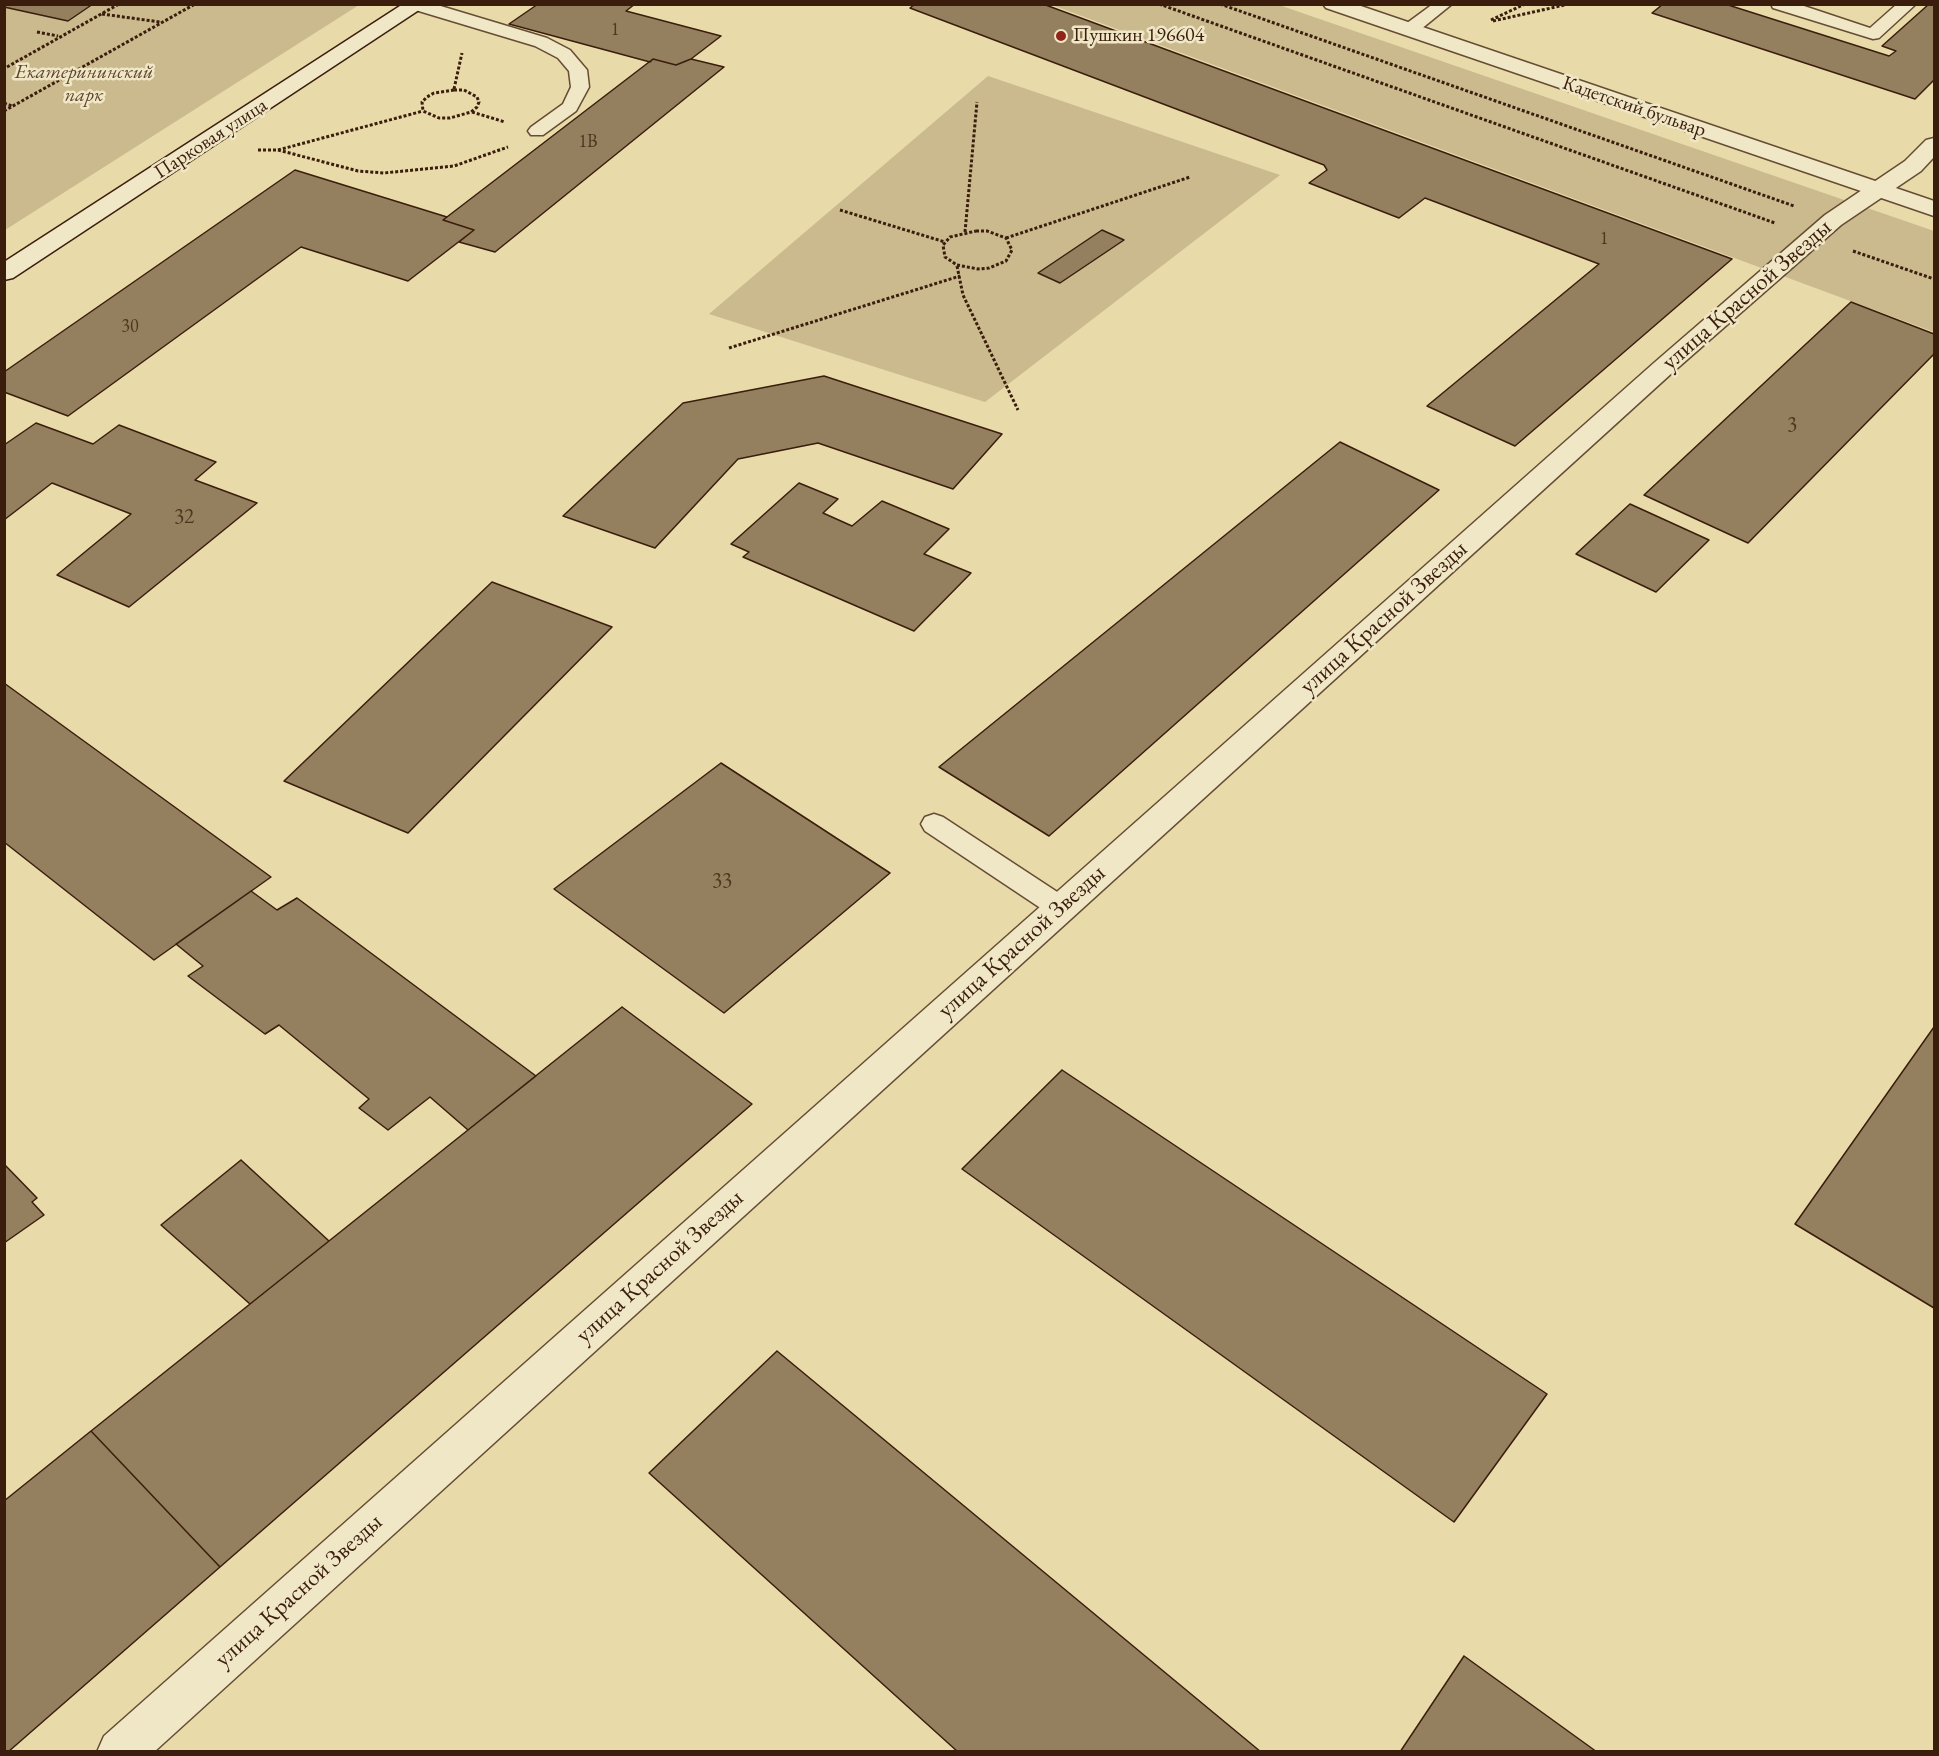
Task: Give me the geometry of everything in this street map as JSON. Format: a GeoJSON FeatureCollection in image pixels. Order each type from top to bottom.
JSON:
{"type":"FeatureCollection","features":[{"type":"Feature","properties":{"kind":"street","name":"Кадетский бульвар"},"geometry":{"type":"LineString","coordinates":[[1333,4],[1935,209]]}},
{"type":"Feature","properties":{"kind":"street","name":"Парковая улица"},"geometry":{"type":"LineString","coordinates":[[4,273],[418,5]]}},
{"type":"Feature","properties":{"kind":"street","name":"улица Красной Звезды"},"geometry":{"type":"LineString","coordinates":[[120,1752],[1664,367],[1833,220],[1913,166],[1935,145]]}},
{"type":"Feature","properties":{"kind":"lane"},"geometry":{"type":"LineString","coordinates":[[1409,30],[1444,4]]}},
{"type":"Feature","properties":{"kind":"lane"},"geometry":{"type":"LineString","coordinates":[[1779,4],[1873,34],[1908,4]]}},
{"type":"Feature","properties":{"kind":"lane"},"geometry":{"type":"LineString","coordinates":[[418,5],[541,42],[564,54],[578,70],[580,87],[570,107],[537,131]]}},
{"type":"Feature","properties":{"kind":"lane"},"geometry":{"type":"LineString","coordinates":[[934,824],[1061,908]]}},
{"type":"Feature","properties":{"kind":"path"},"geometry":{"type":"LineString","coordinates":[[5,67],[119,4]]}},
{"type":"Feature","properties":{"kind":"path"},"geometry":{"type":"LineString","coordinates":[[4,111],[195,4]]}},
{"type":"Feature","properties":{"kind":"path"},"geometry":{"type":"LineString","coordinates":[[1159,4],[1774,223]]}},
{"type":"Feature","properties":{"kind":"path"},"geometry":{"type":"LineString","coordinates":[[1220,4],[1794,206]]}},
{"type":"Feature","properties":{"kind":"path"},"geometry":{"type":"LineString","coordinates":[[1525,4],[1487,22],[1569,4]]}},
{"type":"Feature","properties":{"kind":"path"},"geometry":{"type":"LineString","coordinates":[[101,14],[122,15],[160,22]]}},
{"type":"Feature","properties":{"kind":"path"},"geometry":{"type":"LineString","coordinates":[[37,32],[59,36]]}},
{"type":"Feature","properties":{"kind":"path"},"geometry":{"type":"LineString","coordinates":[[249,151],[278,150],[423,111],[439,118],[450,118],[471,112],[479,102],[472,93],[464,90],[444,91],[434,93],[422,102],[423,111]]}},
{"type":"Feature","properties":{"kind":"path"},"geometry":{"type":"LineString","coordinates":[[965,232],[977,102]]}},
{"type":"Feature","properties":{"kind":"path"},"geometry":{"type":"LineString","coordinates":[[4,103],[13,107]]}},
{"type":"Feature","properties":{"kind":"path"},"geometry":{"type":"LineString","coordinates":[[278,150],[358,171],[415,172],[454,166],[486,157],[515,145],[537,131]]}},
{"type":"Feature","properties":{"kind":"path"},"geometry":{"type":"LineString","coordinates":[[840,210],[946,242],[965,232],[987,231],[1006,238],[1190,177]]}},
{"type":"Feature","properties":{"kind":"path"},"geometry":{"type":"LineString","coordinates":[[946,242],[943,253],[949,261],[978,269],[1006,261],[1012,250],[1006,238]]}},
{"type":"Feature","properties":{"kind":"path"},"geometry":{"type":"LineString","coordinates":[[1847,249],[1935,279]]}},
{"type":"Feature","properties":{"kind":"path"},"geometry":{"type":"LineString","coordinates":[[957,265],[963,295],[1018,410]]}},
{"type":"Feature","properties":{"kind":"path"},"geometry":{"type":"LineString","coordinates":[[729,348],[960,276]]}},
{"type":"Feature","properties":{"kind":"green space","name":"Екатерининский парк"},"geometry":{"type":"Polygon","coordinates":[[[5,5],[359,5],[5,230],[5,5]]]}},
{"type":"Feature","properties":{"kind":"green space"},"geometry":{"type":"Polygon","coordinates":[[[1052,5],[1279,5],[1934,231],[1934,332],[1052,5]]]}},
{"type":"Feature","properties":{"kind":"green space"},"geometry":{"type":"Polygon","coordinates":[[[988,76],[1280,175],[985,402],[709,314],[988,76]]]}},
{"type":"Feature","properties":{"kind":"building"},"geometry":{"type":"Polygon","coordinates":[[[4,4],[93,4],[68,21],[4,7],[4,4]]]}},
{"type":"Feature","properties":{"kind":"building"},"geometry":{"type":"Polygon","coordinates":[[[538,4],[635,4],[626,11],[721,36],[691,59],[676,65],[653,59],[650,62],[509,24],[538,4]]]}},
{"type":"Feature","properties":{"kind":"building"},"geometry":{"type":"Polygon","coordinates":[[[915,4],[1043,4],[1732,259],[1515,446],[1427,406],[1599,264],[1425,198],[1399,218],[1309,183],[1327,170],[1324,165],[910,8],[915,4]]]}},
{"type":"Feature","properties":{"kind":"building"},"geometry":{"type":"Polygon","coordinates":[[[1663,4],[1725,4],[1889,56],[1896,51],[1882,46],[1929,4],[1934,4],[1934,80],[1915,99],[1652,13],[1663,4]]]}},
{"type":"Feature","properties":{"kind":"building"},"geometry":{"type":"Polygon","coordinates":[[[653,59],[676,65],[691,59],[724,67],[495,252],[459,242],[474,230],[443,220],[653,59]]]}},
{"type":"Feature","properties":{"kind":"building"},"geometry":{"type":"Polygon","coordinates":[[[295,170],[447,217],[443,220],[474,230],[408,281],[301,247],[68,416],[4,392],[4,372],[295,170]]]}},
{"type":"Feature","properties":{"kind":"building"},"geometry":{"type":"Polygon","coordinates":[[[1102,230],[1124,240],[1060,283],[1038,273],[1102,230]]]}},
{"type":"Feature","properties":{"kind":"building"},"geometry":{"type":"Polygon","coordinates":[[[1851,302],[1934,334],[1934,354],[1748,543],[1644,495],[1851,302]]]}},
{"type":"Feature","properties":{"kind":"building"},"geometry":{"type":"Polygon","coordinates":[[[824,376],[1002,434],[953,489],[818,443],[738,459],[655,548],[563,516],[683,403],[824,376]]]}},
{"type":"Feature","properties":{"kind":"building"},"geometry":{"type":"Polygon","coordinates":[[[36,423],[93,444],[119,425],[216,462],[195,480],[257,503],[129,607],[57,575],[131,514],[52,483],[4,520],[4,445],[36,423]]]}},
{"type":"Feature","properties":{"kind":"building"},"geometry":{"type":"Polygon","coordinates":[[[1340,442],[1439,490],[1049,836],[939,767],[1340,442]]]}},
{"type":"Feature","properties":{"kind":"building"},"geometry":{"type":"Polygon","coordinates":[[[799,483],[838,499],[823,513],[852,526],[882,501],[949,529],[924,554],[971,573],[914,631],[743,557],[749,552],[731,544],[799,483]]]}},
{"type":"Feature","properties":{"kind":"building"},"geometry":{"type":"Polygon","coordinates":[[[1630,504],[1709,540],[1656,592],[1576,554],[1630,504]]]}},
{"type":"Feature","properties":{"kind":"building"},"geometry":{"type":"Polygon","coordinates":[[[492,582],[612,627],[408,833],[284,781],[492,582]]]}},
{"type":"Feature","properties":{"kind":"building"},"geometry":{"type":"Polygon","coordinates":[[[4,683],[271,877],[154,960],[4,842],[4,683]]]}},
{"type":"Feature","properties":{"kind":"building"},"geometry":{"type":"Polygon","coordinates":[[[721,763],[890,873],[724,1013],[554,889],[721,763]]]}},
{"type":"Feature","properties":{"kind":"building"},"geometry":{"type":"Polygon","coordinates":[[[251,891],[277,910],[297,898],[536,1076],[468,1130],[430,1097],[388,1130],[359,1108],[369,1099],[279,1025],[265,1034],[188,976],[203,966],[176,944],[251,891]]]}},
{"type":"Feature","properties":{"kind":"building"},"geometry":{"type":"Polygon","coordinates":[[[622,1007],[752,1104],[220,1567],[91,1431],[622,1007]]]}},
{"type":"Feature","properties":{"kind":"building"},"geometry":{"type":"Polygon","coordinates":[[[1934,1027],[1934,1308],[1795,1224],[1934,1027]]]}},
{"type":"Feature","properties":{"kind":"building"},"geometry":{"type":"Polygon","coordinates":[[[1062,1070],[1547,1394],[1454,1522],[962,1169],[1062,1070]]]}},
{"type":"Feature","properties":{"kind":"building"},"geometry":{"type":"Polygon","coordinates":[[[241,1160],[329,1241],[250,1304],[161,1225],[241,1160]]]}},
{"type":"Feature","properties":{"kind":"building"},"geometry":{"type":"Polygon","coordinates":[[[4,1164],[37,1198],[32,1202],[44,1215],[4,1243],[4,1164]]]}},
{"type":"Feature","properties":{"kind":"building"},"geometry":{"type":"Polygon","coordinates":[[[777,1351],[1261,1752],[958,1752],[649,1473],[777,1351]]]}},
{"type":"Feature","properties":{"kind":"building"},"geometry":{"type":"Polygon","coordinates":[[[91,1431],[220,1567],[8,1752],[4,1752],[4,1501],[91,1431]]]}},
{"type":"Feature","properties":{"kind":"building"},"geometry":{"type":"Polygon","coordinates":[[[1464,1656],[1597,1752],[1400,1752],[1464,1656]]]}},
{"type":"Feature","properties":{"kind":"place","name":"Пушкин 196604"},"geometry":{"type":"Point","coordinates":[1061,36]}}]}
